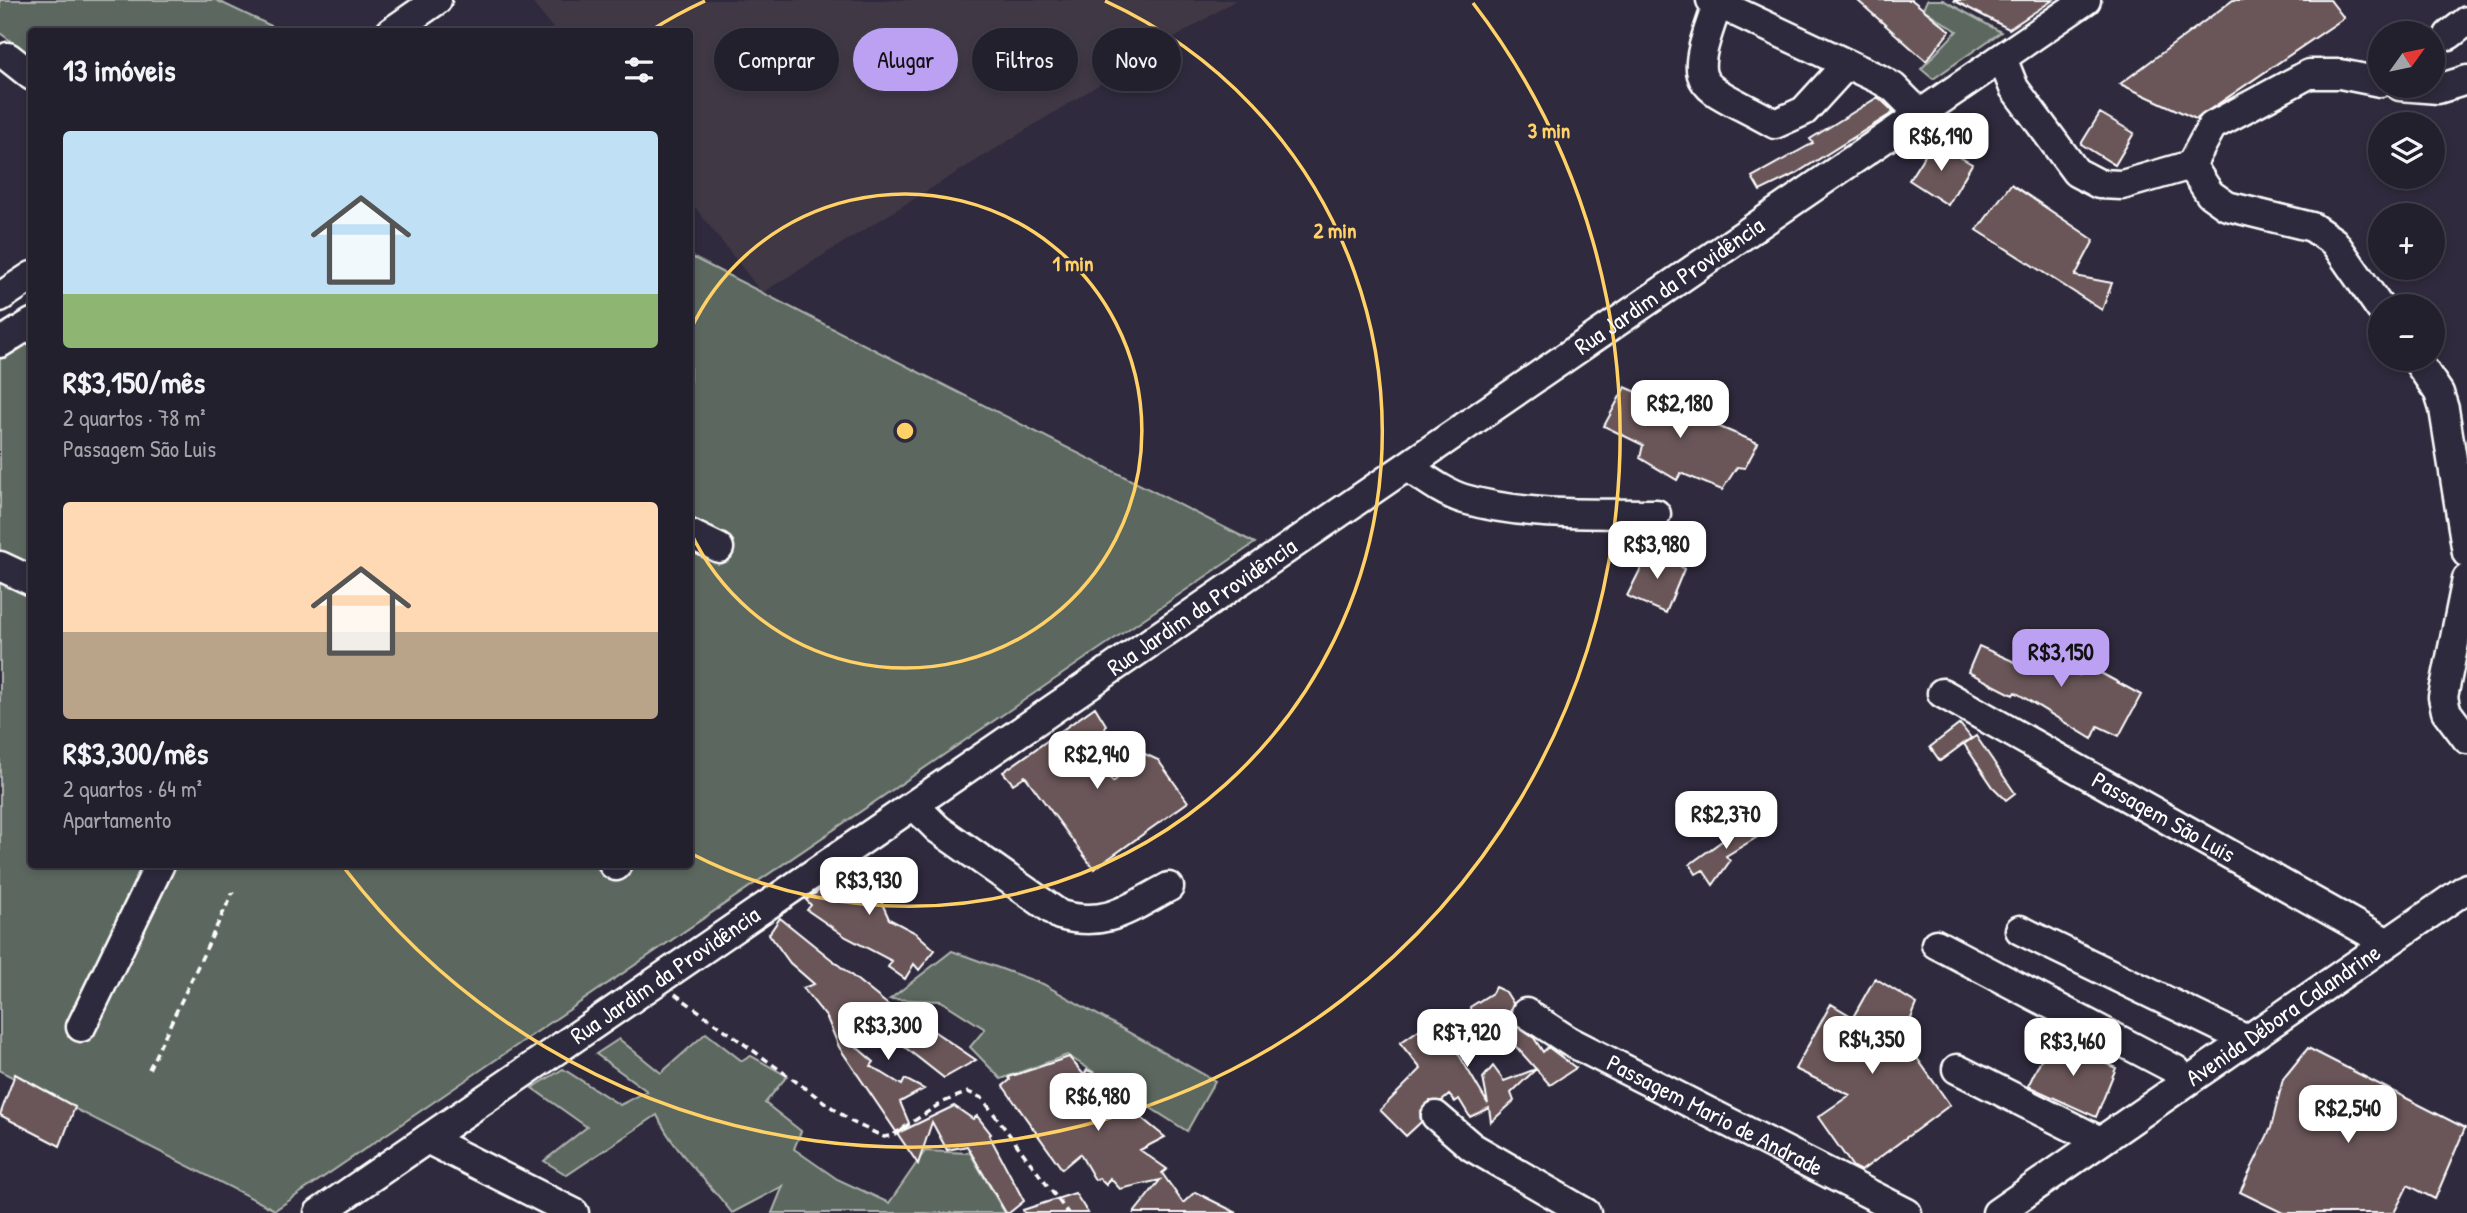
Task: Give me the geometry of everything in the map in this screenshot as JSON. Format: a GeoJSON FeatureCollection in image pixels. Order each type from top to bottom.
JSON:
{"type":"FeatureCollection","features":[{"type":"Feature","properties":{"kind":"street"},"geometry":{"type":"LineString","coordinates":[[397,28],[438,0]]}},
{"type":"Feature","properties":{"kind":"street","name":"Rua Jardim da Providência"},"geometry":{"type":"LineString","coordinates":[[319,1213],[2086,0]]}},
{"type":"Feature","properties":{"kind":"street"},"geometry":{"type":"LineString","coordinates":[[1847,64],[1804,111],[1775,124],[1704,84],[1698,70],[1714,2],[1847,64],[1893,86],[1921,115]]}},
{"type":"Feature","properties":{"kind":"street"},"geometry":{"type":"LineString","coordinates":[[8,57],[28,73]]}},
{"type":"Feature","properties":{"kind":"street"},"geometry":{"type":"LineString","coordinates":[[2002,58],[2014,88],[2076,172],[2099,184],[2122,185],[2191,165],[2212,126],[2309,74],[2340,74],[2368,80]]}},
{"type":"Feature","properties":{"kind":"street"},"geometry":{"type":"LineString","coordinates":[[2445,87],[2467,79]]}},
{"type":"Feature","properties":{"kind":"street"},"geometry":{"type":"LineString","coordinates":[[2191,165],[2210,194],[2227,206],[2312,227],[2334,242],[2371,294]]}},
{"type":"Feature","properties":{"kind":"street"},"geometry":{"type":"LineString","coordinates":[[0,297],[28,279]]}},
{"type":"Feature","properties":{"kind":"street"},"geometry":{"type":"LineString","coordinates":[[0,344],[28,326]]}},
{"type":"Feature","properties":{"kind":"street"},"geometry":{"type":"LineString","coordinates":[[2424,371],[2439,393],[2444,409],[2467,553]]}},
{"type":"Feature","properties":{"kind":"street"},"geometry":{"type":"LineString","coordinates":[[1408,467],[1463,499],[1516,509],[1656,514]]}},
{"type":"Feature","properties":{"kind":"street"},"geometry":{"type":"LineString","coordinates":[[693,535],[719,548]]}},
{"type":"Feature","properties":{"kind":"street"},"geometry":{"type":"LineString","coordinates":[[0,566],[28,579]]}},
{"type":"Feature","properties":{"kind":"street"},"geometry":{"type":"LineString","coordinates":[[2467,579],[2442,697],[2446,711],[2467,739]]}},
{"type":"Feature","properties":{"kind":"street","name":"Passagem São Luis"},"geometry":{"type":"LineString","coordinates":[[1942,693],[2385,942]]}},
{"type":"Feature","properties":{"kind":"street"},"geometry":{"type":"LineString","coordinates":[[915,806],[938,830],[1060,915],[1083,921],[1108,919],[1169,887]]}},
{"type":"Feature","properties":{"kind":"street"},"geometry":{"type":"LineString","coordinates":[[80,1027],[158,868]]}},
{"type":"Feature","properties":{"kind":"street","name":"Avenida Débora Calandrine"},"geometry":{"type":"LineString","coordinates":[[1997,1213],[2385,942],[2467,888]]}},
{"type":"Feature","properties":{"kind":"street"},"geometry":{"type":"LineString","coordinates":[[2020,930],[2247,1040]]}},
{"type":"Feature","properties":{"kind":"street"},"geometry":{"type":"LineString","coordinates":[[1936,944],[2164,1063],[2176,1070],[2185,1082]]}},
{"type":"Feature","properties":{"kind":"street","name":"Passagem Mario de Andrade"},"geometry":{"type":"LineString","coordinates":[[1526,1013],[1569,1041],[1907,1213]]}},
{"type":"Feature","properties":{"kind":"street"},"geometry":{"type":"LineString","coordinates":[[1957,1069],[2100,1141]]}},
{"type":"Feature","properties":{"kind":"street"},"geometry":{"type":"LineString","coordinates":[[1436,1116],[1472,1147],[1586,1213]]}},
{"type":"Feature","properties":{"kind":"street"},"geometry":{"type":"LineString","coordinates":[[428,1139],[574,1213]]}},
{"type":"Feature","properties":{"kind":"path"},"geometry":{"type":"LineString","coordinates":[[149,1069],[233,892]]}},
{"type":"Feature","properties":{"kind":"path"},"geometry":{"type":"LineString","coordinates":[[657,981],[852,1122],[884,1137],[893,1135],[941,1103],[968,1092],[982,1098],[1068,1213]]}},
{"type":"Feature","properties":{"kind":"shaded area"},"geometry":{"type":"Polygon","coordinates":[[[0,0],[216,0],[276,28],[28,28],[28,54],[0,33],[0,0]]]}},
{"type":"Feature","properties":{"kind":"shaded area"},"geometry":{"type":"Polygon","coordinates":[[[530,0],[1236,0],[1181,34],[1181,28],[1092,28],[1092,89],[762,293],[693,205],[693,28],[553,28],[530,0]]]}},
{"type":"Feature","properties":{"kind":"shaded area"},"geometry":{"type":"Polygon","coordinates":[[[1927,0],[1943,0],[2001,32],[1933,79],[1921,69],[1957,31],[1923,9],[1927,0]]]}},
{"type":"Feature","properties":{"kind":"shaded area"},"geometry":{"type":"Polygon","coordinates":[[[693,258],[1255,543],[275,1210],[0,1071],[0,328],[28,308],[28,868],[693,868],[693,258]]]}},
{"type":"Feature","properties":{"kind":"shaded area"},"geometry":{"type":"Polygon","coordinates":[[[952,951],[1043,984],[1215,1081],[1187,1131],[1067,1055],[1001,1079],[970,1047],[985,1029],[941,1001],[890,999],[952,951]]]}},
{"type":"Feature","properties":{"kind":"shaded area"},"geometry":{"type":"Polygon","coordinates":[[[706,1033],[742,1061],[751,1056],[787,1076],[765,1103],[801,1131],[794,1149],[837,1179],[889,1203],[925,1151],[970,1153],[1005,1213],[772,1213],[783,1186],[732,1213],[672,1141],[657,1115],[567,1175],[544,1161],[587,1127],[532,1088],[563,1069],[620,1105],[647,1091],[596,1054],[619,1039],[661,1073],[706,1033]]]}},
{"type":"Feature","properties":{"kind":"building"},"geometry":{"type":"Polygon","coordinates":[[[1857,0],[1912,0],[1950,31],[1926,61],[1857,0]]]}},
{"type":"Feature","properties":{"kind":"building"},"geometry":{"type":"Polygon","coordinates":[[[1953,0],[2053,0],[2009,29],[1953,0]]]}},
{"type":"Feature","properties":{"kind":"building"},"geometry":{"type":"Polygon","coordinates":[[[2233,0],[2330,0],[2344,18],[2196,119],[2120,84],[2233,0]]]}},
{"type":"Feature","properties":{"kind":"building"},"geometry":{"type":"Polygon","coordinates":[[[1878,97],[1894,112],[1795,174],[1760,191],[1752,177],[1813,143],[1810,139],[1878,97]]]}},
{"type":"Feature","properties":{"kind":"building"},"geometry":{"type":"Polygon","coordinates":[[[2100,113],[2134,133],[2115,165],[2081,144],[2100,113]]]}},
{"type":"Feature","properties":{"kind":"building"},"geometry":{"type":"Polygon","coordinates":[[[1933,142],[1972,164],[1948,205],[1909,180],[1933,142]]]}},
{"type":"Feature","properties":{"kind":"building"},"geometry":{"type":"Polygon","coordinates":[[[2011,184],[2094,240],[2075,276],[2112,283],[2102,310],[1977,230],[2011,184]]]}},
{"type":"Feature","properties":{"kind":"building"},"geometry":{"type":"Polygon","coordinates":[[[1625,387],[1758,443],[1745,468],[1737,467],[1722,490],[1681,473],[1677,480],[1640,458],[1643,445],[1604,426],[1625,387]]]}},
{"type":"Feature","properties":{"kind":"building"},"geometry":{"type":"Polygon","coordinates":[[[1653,544],[1684,569],[1666,613],[1627,596],[1653,544]]]}},
{"type":"Feature","properties":{"kind":"building"},"geometry":{"type":"Polygon","coordinates":[[[2027,645],[2079,675],[2089,655],[2104,663],[2099,672],[2141,695],[2119,736],[2098,726],[2092,739],[2015,692],[2013,695],[1968,672],[1979,646],[2017,663],[2027,645]]]}},
{"type":"Feature","properties":{"kind":"building"},"geometry":{"type":"Polygon","coordinates":[[[1095,707],[1106,725],[1103,737],[1080,741],[1113,782],[1145,754],[1158,760],[1188,802],[1094,869],[1025,776],[1013,784],[1003,772],[1095,707]]]}},
{"type":"Feature","properties":{"kind":"building"},"geometry":{"type":"Polygon","coordinates":[[[1960,724],[1971,738],[1940,761],[1930,747],[1960,724]]]}},
{"type":"Feature","properties":{"kind":"building"},"geometry":{"type":"Polygon","coordinates":[[[1976,736],[2015,793],[2006,800],[1993,787],[1964,744],[1976,736]]]}},
{"type":"Feature","properties":{"kind":"building"},"geometry":{"type":"Polygon","coordinates":[[[1754,818],[1764,833],[1726,856],[1730,861],[1713,885],[1703,870],[1696,874],[1690,864],[1754,818]]]}},
{"type":"Feature","properties":{"kind":"building"},"geometry":{"type":"Polygon","coordinates":[[[868,862],[891,862],[886,885],[888,889],[880,899],[889,919],[916,933],[935,950],[919,970],[914,964],[905,979],[888,967],[892,961],[846,937],[807,910],[811,905],[806,900],[851,868],[854,871],[868,862]]]}},
{"type":"Feature","properties":{"kind":"building"},"geometry":{"type":"Polygon","coordinates":[[[780,918],[892,1008],[853,1044],[874,1062],[871,1066],[902,1085],[905,1079],[924,1089],[900,1102],[909,1123],[898,1133],[954,1106],[973,1119],[977,1116],[991,1134],[989,1135],[1024,1201],[1006,1213],[967,1146],[947,1150],[932,1122],[918,1164],[839,1047],[827,1018],[803,988],[814,984],[790,963],[769,934],[780,918]]]}},
{"type":"Feature","properties":{"kind":"building"},"geometry":{"type":"Polygon","coordinates":[[[1875,978],[1917,1004],[1903,1038],[1950,1105],[1861,1171],[1853,1167],[1818,1117],[1850,1095],[1795,1069],[1831,1004],[1853,1017],[1875,978]]]}},
{"type":"Feature","properties":{"kind":"building"},"geometry":{"type":"Polygon","coordinates":[[[1495,987],[1506,992],[1513,1003],[1509,1013],[1516,1026],[1534,1038],[1543,1052],[1548,1047],[1576,1068],[1550,1085],[1511,1041],[1507,1043],[1491,1018],[1472,1019],[1470,1007],[1492,993],[1495,987]]]}},
{"type":"Feature","properties":{"kind":"building"},"geometry":{"type":"Polygon","coordinates":[[[910,1015],[976,1060],[944,1078],[902,1045],[908,1032],[902,1028],[910,1015]]]}},
{"type":"Feature","properties":{"kind":"building"},"geometry":{"type":"Polygon","coordinates":[[[1430,1022],[1438,1029],[1442,1026],[1488,1104],[1483,1078],[1493,1066],[1504,1081],[1536,1069],[1511,1093],[1514,1101],[1491,1122],[1489,1108],[1470,1117],[1459,1099],[1455,1102],[1449,1095],[1442,1101],[1430,1101],[1420,1112],[1421,1122],[1406,1136],[1380,1110],[1421,1069],[1400,1043],[1430,1022]]]}},
{"type":"Feature","properties":{"kind":"building"},"geometry":{"type":"Polygon","coordinates":[[[2051,1039],[2116,1068],[2096,1117],[2028,1086],[2051,1039]]]}},
{"type":"Feature","properties":{"kind":"building"},"geometry":{"type":"Polygon","coordinates":[[[2308,1048],[2465,1128],[2435,1199],[2408,1185],[2394,1213],[2283,1213],[2240,1192],[2271,1128],[2283,1079],[2308,1048]]]}},
{"type":"Feature","properties":{"kind":"building"},"geometry":{"type":"Polygon","coordinates":[[[1069,1057],[1084,1075],[1087,1070],[1092,1072],[1108,1089],[1131,1103],[1128,1107],[1165,1137],[1140,1150],[1167,1169],[1162,1173],[1183,1203],[1195,1192],[1237,1213],[1134,1213],[1160,1180],[1120,1189],[1110,1178],[1106,1185],[1099,1178],[1095,1180],[1080,1154],[1062,1169],[1003,1086],[1010,1080],[1009,1077],[1069,1057]]]}},
{"type":"Feature","properties":{"kind":"building"},"geometry":{"type":"Polygon","coordinates":[[[15,1074],[75,1107],[60,1146],[0,1115],[15,1074]]]}},
{"type":"Feature","properties":{"kind":"building"},"geometry":{"type":"Polygon","coordinates":[[[1075,1193],[1088,1213],[1024,1213],[1023,1210],[1075,1193]]]}}]}
